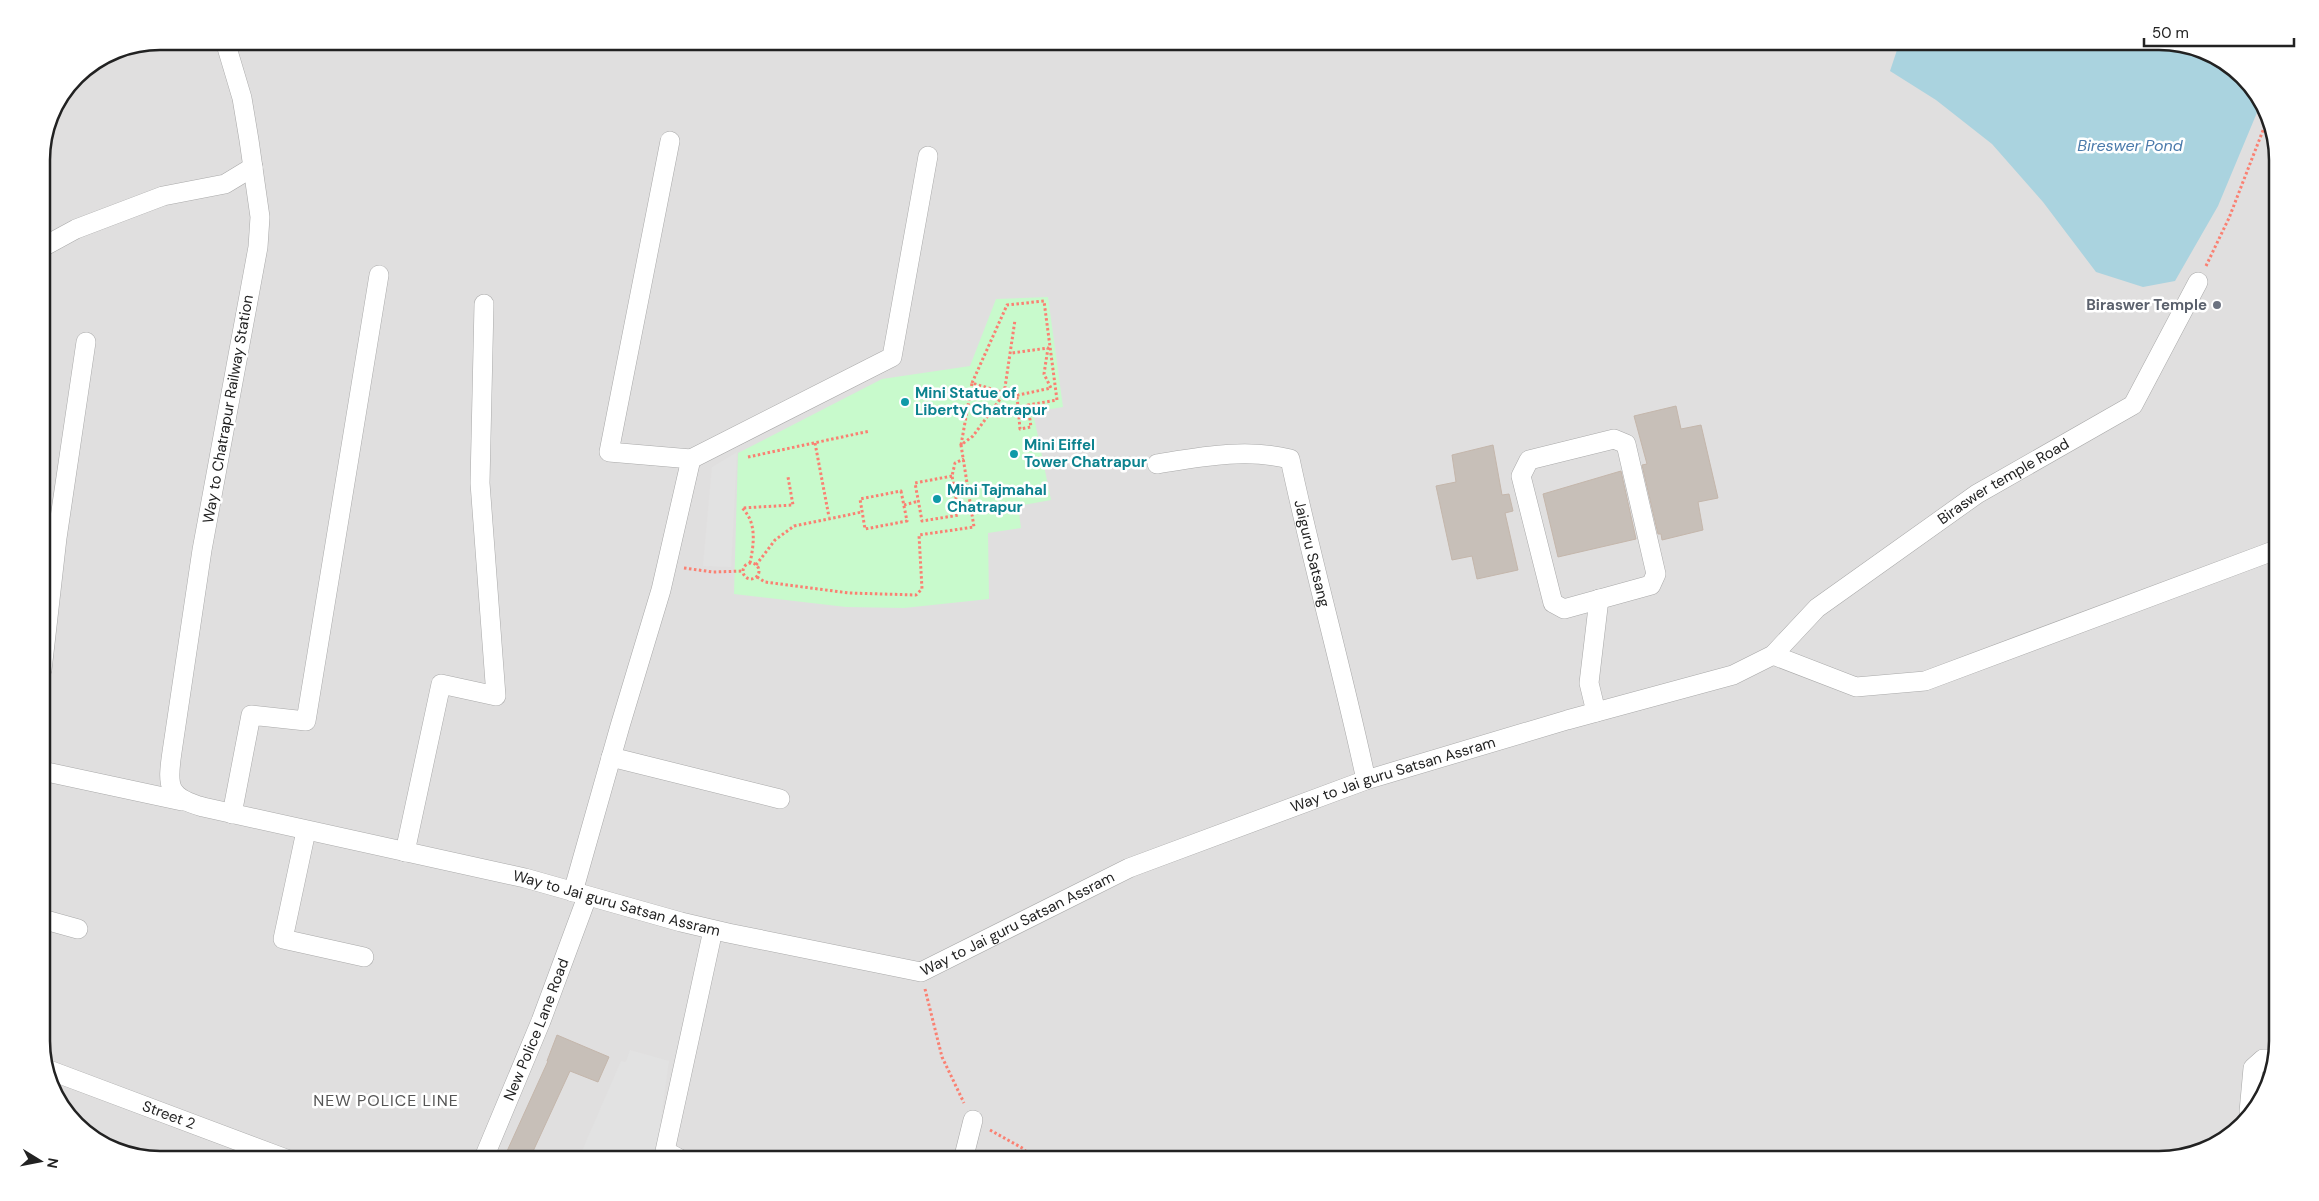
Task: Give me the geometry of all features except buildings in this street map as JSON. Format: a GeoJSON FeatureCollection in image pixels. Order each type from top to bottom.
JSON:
{"type":"FeatureCollection","features":[{"type":"Feature","properties":{"kind":"street","name":"Way to Chatrapur Railway Station"},"geometry":{"type":"LineString","coordinates":[[182,801],[168,778],[202,550],[258,247],[260,217],[242,98],[228,50]]}},
{"type":"Feature","properties":{"kind":"street"},"geometry":{"type":"LineString","coordinates":[[670,141],[609,452],[691,459],[892,357],[928,156]]}},
{"type":"Feature","properties":{"kind":"street"},"geometry":{"type":"LineString","coordinates":[[50,244],[76,229],[163,196],[225,184],[253,167]]}},
{"type":"Feature","properties":{"kind":"street"},"geometry":{"type":"LineString","coordinates":[[232,814],[251,715],[306,722],[379,275]]}},
{"type":"Feature","properties":{"kind":"street","name":"Biraswer temple Road"},"geometry":{"type":"LineString","coordinates":[[1773,655],[1817,608],[1977,494],[2133,405],[2198,282]]}},
{"type":"Feature","properties":{"kind":"street"},"geometry":{"type":"LineString","coordinates":[[405,852],[441,684],[496,696],[480,483],[484,304]]}},
{"type":"Feature","properties":{"kind":"street"},"geometry":{"type":"LineString","coordinates":[[50,600],[57,538],[86,342]]}},
{"type":"Feature","properties":{"kind":"street"},"geometry":{"type":"LineString","coordinates":[[1614,439],[1626,444],[1656,574],[1651,585],[1599,599],[1564,608],[1552,603],[1522,476],[1529,460],[1614,439]]}},
{"type":"Feature","properties":{"kind":"street","name":"Jaiguru Satsang"},"geometry":{"type":"LineString","coordinates":[[1157,464],[1226,454],[1272,454],[1290,459],[1316,574],[1350,703],[1366,780]]}},
{"type":"Feature","properties":{"kind":"street","name":"New Police Lane Road"},"geometry":{"type":"LineString","coordinates":[[487,1151],[541,1021],[580,894],[611,757],[667,565],[691,459]]}},
{"type":"Feature","properties":{"kind":"street"},"geometry":{"type":"LineString","coordinates":[[1773,655],[1856,687],[1925,681],[2269,552]]}},
{"type":"Feature","properties":{"kind":"street"},"geometry":{"type":"LineString","coordinates":[[1596,712],[1590,683],[1599,599]]}},
{"type":"Feature","properties":{"kind":"street","name":"Way to Jai guru Satsan Assram"},"geometry":{"type":"LineString","coordinates":[[50,773],[182,801],[306,831],[525,878],[713,930],[921,972],[1129,868],[1366,780],[1596,712],[1733,674],[1773,655]]}},
{"type":"Feature","properties":{"kind":"street"},"geometry":{"type":"LineString","coordinates":[[611,757],[780,799]]}},
{"type":"Feature","properties":{"kind":"street"},"geometry":{"type":"LineString","coordinates":[[306,831],[283,939],[364,957]]}},
{"type":"Feature","properties":{"kind":"street"},"geometry":{"type":"LineString","coordinates":[[50,921],[78,930]]}},
{"type":"Feature","properties":{"kind":"street"},"geometry":{"type":"LineString","coordinates":[[665,1151],[713,930]]}},
{"type":"Feature","properties":{"kind":"street"},"geometry":{"type":"LineString","coordinates":[[2250,1102],[2253,1068],[2263,1058],[2268,1058]]}},
{"type":"Feature","properties":{"kind":"street","name":"Street 2"},"geometry":{"type":"LineString","coordinates":[[55,1072],[265,1151]]}},
{"type":"Feature","properties":{"kind":"street"},"geometry":{"type":"LineString","coordinates":[[965,1151],[973,1120]]}},
{"type":"Feature","properties":{"kind":"path"},"geometry":{"type":"LineString","coordinates":[[2198,282],[2229,218],[2263,127]]}},
{"type":"Feature","properties":{"kind":"path"},"geometry":{"type":"LineString","coordinates":[[756,576],[765,582],[849,593],[916,595],[922,589],[920,535],[974,527],[961,445],[972,383],[1007,305],[1044,301],[1057,400],[1028,406],[1032,427],[1020,429],[1017,396]]}},
{"type":"Feature","properties":{"kind":"path"},"geometry":{"type":"LineString","coordinates":[[961,445],[973,436],[1004,394],[1016,320]]}},
{"type":"Feature","properties":{"kind":"path"},"geometry":{"type":"LineString","coordinates":[[972,383],[1004,394],[1017,396],[1051,388],[1044,374],[1048,348],[1012,352]]}},
{"type":"Feature","properties":{"kind":"path"},"geometry":{"type":"LineString","coordinates":[[748,457],[870,431]]}},
{"type":"Feature","properties":{"kind":"path"},"geometry":{"type":"LineString","coordinates":[[815,443],[829,517]]}},
{"type":"Feature","properties":{"kind":"path"},"geometry":{"type":"LineString","coordinates":[[952,476],[915,482],[922,521],[959,515],[952,476],[955,463],[964,459]]}},
{"type":"Feature","properties":{"kind":"path"},"geometry":{"type":"LineString","coordinates":[[750,563],[756,565],[759,570],[756,576],[749,579],[744,576],[743,571],[745,566],[750,563],[754,542],[753,529],[749,514],[742,508],[793,505],[788,477]]}},
{"type":"Feature","properties":{"kind":"path"},"geometry":{"type":"LineString","coordinates":[[901,491],[907,521],[865,529],[862,512],[860,499],[901,491]]}},
{"type":"Feature","properties":{"kind":"path"},"geometry":{"type":"LineString","coordinates":[[904,504],[919,501]]}},
{"type":"Feature","properties":{"kind":"path"},"geometry":{"type":"LineString","coordinates":[[756,565],[775,540],[794,526],[829,517],[862,512]]}},
{"type":"Feature","properties":{"kind":"path"},"geometry":{"type":"LineString","coordinates":[[667,565],[713,572],[743,571]]}},
{"type":"Feature","properties":{"kind":"path"},"geometry":{"type":"LineString","coordinates":[[921,972],[942,1057],[973,1120],[1025,1151]]}},
{"type":"Feature","properties":{"kind":"shaded area"},"geometry":{"type":"Polygon","coordinates":[[[2159,50],[2187,54],[2208,61],[2231,77],[2242,88],[2258,111],[2267,139],[2269,153],[2269,1048],[2267,1062],[2258,1090],[2242,1113],[2231,1124],[2208,1140],[2187,1147],[2159,1151],[160,1151],[132,1147],[111,1140],[88,1124],[77,1113],[61,1090],[52,1062],[50,1048],[50,153],[58,118],[77,88],[88,77],[118,58],[146,51],[2159,50]]]}},
{"type":"Feature","properties":{"kind":"shaded area"},"geometry":{"type":"Polygon","coordinates":[[[737,452],[731,567],[703,566],[712,467],[737,452]]]}},
{"type":"Feature","properties":{"kind":"shaded area"},"geometry":{"type":"Polygon","coordinates":[[[630,1050],[669,1061],[656,1151],[582,1151],[621,1061],[626,1062],[630,1050]]]}},
{"type":"Feature","properties":{"kind":"green space"},"geometry":{"type":"Polygon","coordinates":[[[1048,297],[1063,407],[1033,412],[1051,500],[1018,506],[1021,528],[988,533],[989,599],[904,608],[846,607],[734,594],[738,453],[882,379],[970,366],[996,299],[1048,297]]]}},
{"type":"Feature","properties":{"kind":"water","name":"Bireswer Pond"},"geometry":{"type":"Polygon","coordinates":[[[1897,50],[2173,51],[2208,61],[2220,69],[2242,88],[2258,111],[2218,206],[2175,281],[2143,287],[2096,272],[2043,202],[1992,144],[1936,100],[1890,71],[1897,50]]]}},
{"type":"Feature","properties":{"kind":"place","name":"Biraswer Temple"},"geometry":{"type":"Point","coordinates":[2217,305]}},
{"type":"Feature","properties":{"kind":"place","name":"Mini Statue of Liberty Chatrapur"},"geometry":{"type":"Point","coordinates":[905,402]}},
{"type":"Feature","properties":{"kind":"place","name":"Mini Eiffel Tower Chatrapur"},"geometry":{"type":"Point","coordinates":[1014,454]}},
{"type":"Feature","properties":{"kind":"place","name":"Mini Tajmahal Chatrapur"},"geometry":{"type":"Point","coordinates":[937,499]}},
{"type":"Feature","properties":{"kind":"district","name":"NEW POLICE LINE"},"geometry":{"type":"Point","coordinates":[386,1100]}}]}
